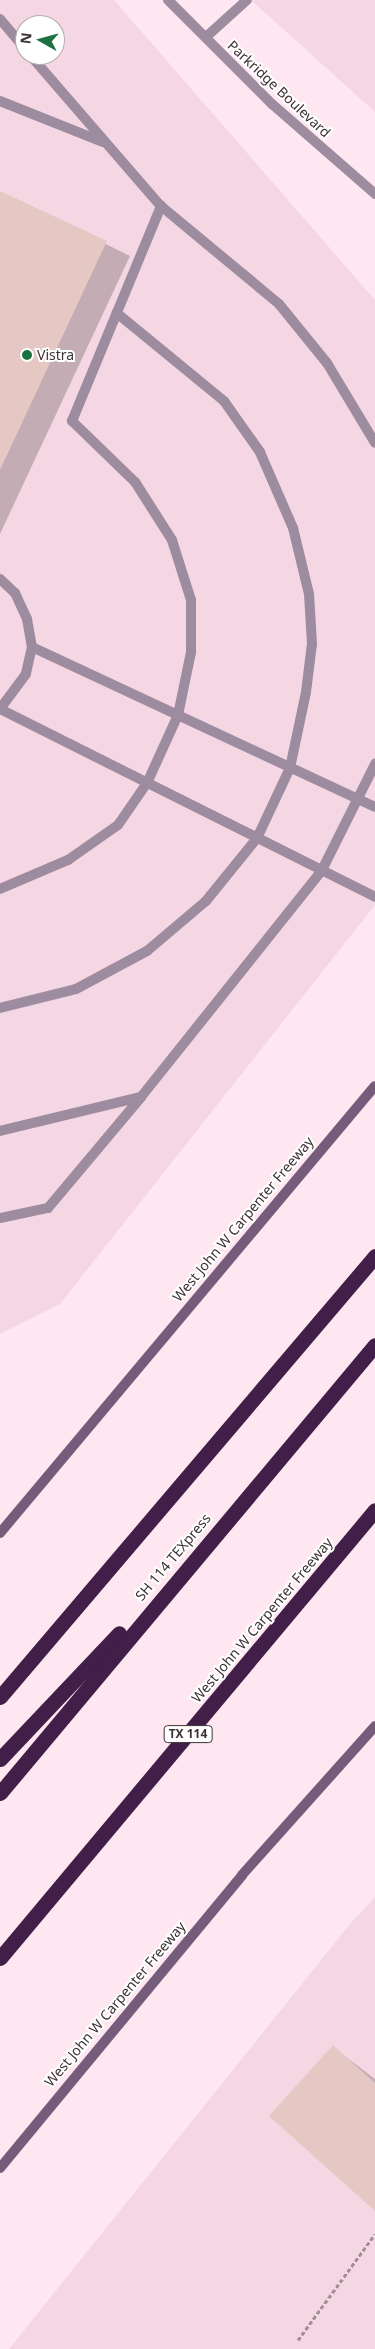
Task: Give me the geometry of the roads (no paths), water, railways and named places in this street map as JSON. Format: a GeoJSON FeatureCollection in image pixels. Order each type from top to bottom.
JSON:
{"type":"FeatureCollection","features":[{"type":"Feature","properties":{"kind":"highway"},"geometry":{"type":"LineString","coordinates":[[0,1697],[375,1256]]}},
{"type":"Feature","properties":{"kind":"highway","name":"SH 114 TEXpress"},"geometry":{"type":"LineString","coordinates":[[0,1793],[206,1542],[375,1345]]}},
{"type":"Feature","properties":{"kind":"highway","name":"West John W Carpenter Freeway"},"geometry":{"type":"LineString","coordinates":[[0,1958],[375,1510]]}},
{"type":"Feature","properties":{"kind":"highway"},"geometry":{"type":"LineString","coordinates":[[0,1759],[206,1542]]}},
{"type":"Feature","properties":{"kind":"main road","name":"West John W Carpenter Freeway"},"geometry":{"type":"LineString","coordinates":[[0,1533],[375,1086]]}},
{"type":"Feature","properties":{"kind":"main road","name":"West John W Carpenter Freeway"},"geometry":{"type":"LineString","coordinates":[[0,2168],[242,1876],[375,1726]]}},
{"type":"Feature","properties":{"kind":"street","name":"Parkridge Boulevard"},"geometry":{"type":"LineString","coordinates":[[168,0],[272,104],[375,194]]}},
{"type":"Feature","properties":{"kind":"street"},"geometry":{"type":"LineString","coordinates":[[206,37],[247,0]]}},
{"type":"Feature","properties":{"kind":"street"},"geometry":{"type":"LineString","coordinates":[[0,20],[15,37]]}},
{"type":"Feature","properties":{"kind":"street"},"geometry":{"type":"LineString","coordinates":[[39,65],[160,206],[279,304],[327,363],[375,443]]}},
{"type":"Feature","properties":{"kind":"street"},"geometry":{"type":"LineString","coordinates":[[0,101],[105,143]]}},
{"type":"Feature","properties":{"kind":"street"},"geometry":{"type":"LineString","coordinates":[[0,889],[68,860],[118,825],[147,782],[178,715],[192,652],[191,600],[172,540],[135,482],[72,421],[160,206]]}},
{"type":"Feature","properties":{"kind":"street"},"geometry":{"type":"LineString","coordinates":[[0,1008],[76,989],[147,951],[206,901],[257,838],[290,768],[312,644],[309,594],[293,528],[260,452],[224,401],[117,313]]}},
{"type":"Feature","properties":{"kind":"street"},"geometry":{"type":"LineString","coordinates":[[0,579],[15,593],[27,619],[32,647],[26,674],[0,709],[375,897]]}},
{"type":"Feature","properties":{"kind":"street"},"geometry":{"type":"LineString","coordinates":[[32,647],[375,807]]}},
{"type":"Feature","properties":{"kind":"street"},"geometry":{"type":"LineString","coordinates":[[0,1218],[48,1208],[141,1097],[322,870],[375,764]]}},
{"type":"Feature","properties":{"kind":"street"},"geometry":{"type":"LineString","coordinates":[[0,1131],[141,1097]]}},
{"type":"Feature","properties":{"kind":"place","name":"Vistra"},"geometry":{"type":"Point","coordinates":[27,355]}}]}
